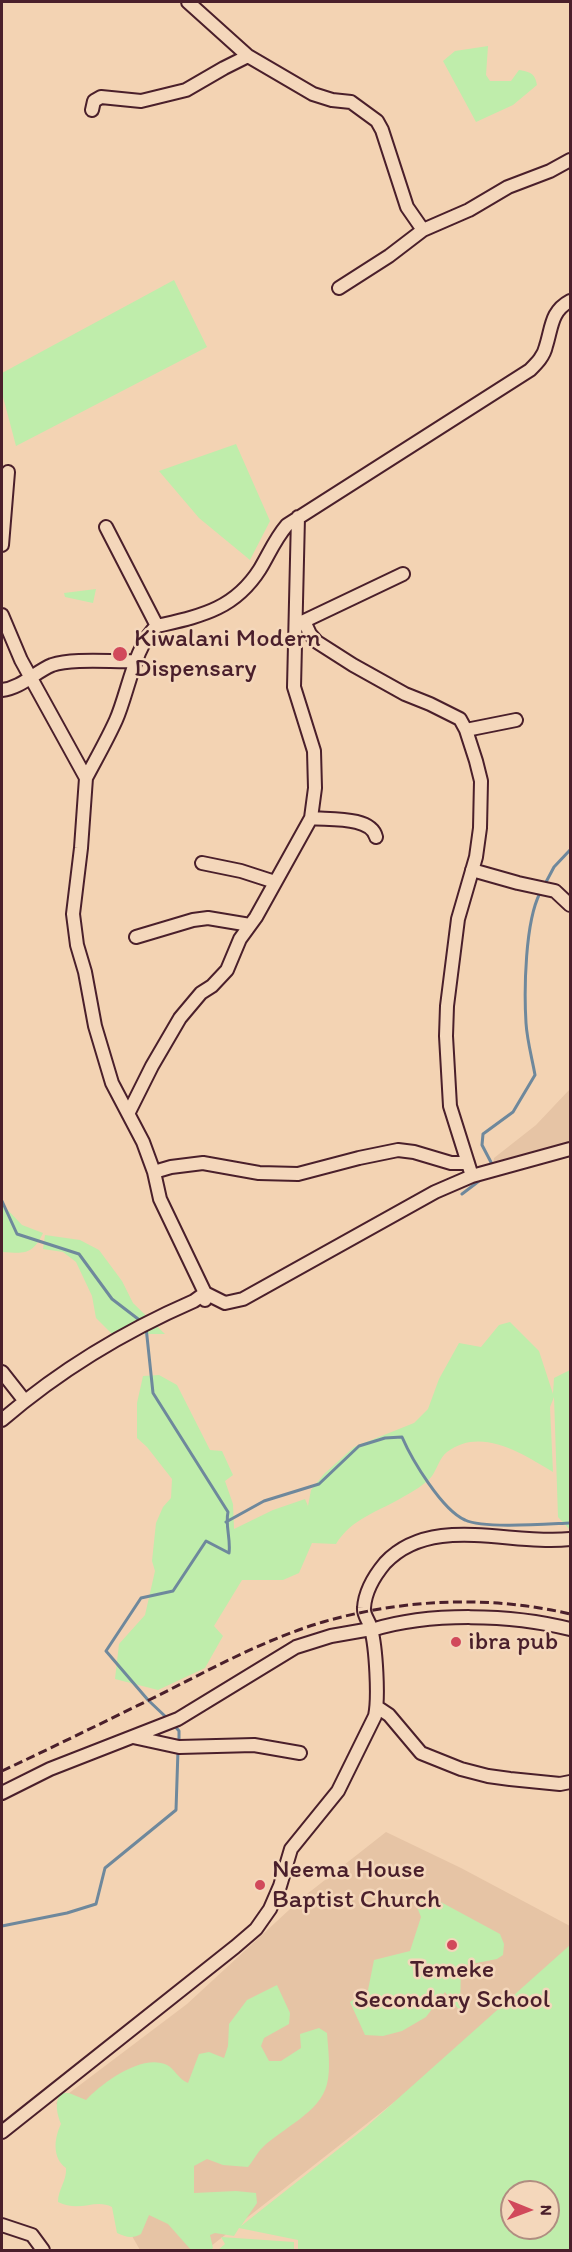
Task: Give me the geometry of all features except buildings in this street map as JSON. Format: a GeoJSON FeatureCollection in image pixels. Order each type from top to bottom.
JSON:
{"type":"FeatureCollection","features":[{"type":"Feature","properties":{"kind":"street"},"geometry":{"type":"LineString","coordinates":[[191,2],[248,56],[313,94],[332,100],[351,102],[377,121],[382,130],[406,207],[423,230]]}},
{"type":"Feature","properties":{"kind":"street"},"geometry":{"type":"LineString","coordinates":[[92,110],[94,101],[101,97],[141,101],[186,90],[248,56]]}},
{"type":"Feature","properties":{"kind":"street"},"geometry":{"type":"LineString","coordinates":[[339,288],[389,256],[423,230],[469,210],[508,187],[550,171],[570,160]]}},
{"type":"Feature","properties":{"kind":"street"},"geometry":{"type":"LineString","coordinates":[[205,1296],[160,1199],[154,1172],[105,1060],[95,1026],[85,972],[76,945],[73,914],[86,778],[116,721],[146,638],[157,626],[206,614],[228,603],[242,593],[260,569],[278,535],[298,517],[530,370],[543,355],[551,324],[557,312],[570,301]]}},
{"type":"Feature","properties":{"kind":"street"},"geometry":{"type":"LineString","coordinates":[[2,545],[8,472]]}},
{"type":"Feature","properties":{"kind":"street"},"geometry":{"type":"LineString","coordinates":[[129,1112],[180,1018],[201,993],[222,977],[240,939],[311,818],[315,788],[314,751],[294,687],[299,624],[298,517]]}},
{"type":"Feature","properties":{"kind":"street"},"geometry":{"type":"LineString","coordinates":[[106,527],[157,626]]}},
{"type":"Feature","properties":{"kind":"street"},"geometry":{"type":"LineString","coordinates":[[299,624],[403,574]]}},
{"type":"Feature","properties":{"kind":"street"},"geometry":{"type":"LineString","coordinates":[[2,615],[21,660],[86,778]]}},
{"type":"Feature","properties":{"kind":"street"},"geometry":{"type":"LineString","coordinates":[[299,624],[317,642],[353,665],[405,694],[460,719],[466,730],[482,787],[480,828],[476,857],[457,928],[447,1006],[446,1036],[450,1106],[472,1176]]}},
{"type":"Feature","properties":{"kind":"street"},"geometry":{"type":"LineString","coordinates":[[2,690],[32,678],[50,666],[67,662],[136,661]]}},
{"type":"Feature","properties":{"kind":"street"},"geometry":{"type":"LineString","coordinates":[[466,730],[516,720]]}},
{"type":"Feature","properties":{"kind":"street"},"geometry":{"type":"LineString","coordinates":[[311,818],[364,822],[375,831],[376,837]]}},
{"type":"Feature","properties":{"kind":"street"},"geometry":{"type":"LineString","coordinates":[[202,863],[241,871],[275,882]]}},
{"type":"Feature","properties":{"kind":"street"},"geometry":{"type":"LineString","coordinates":[[472,870],[560,893],[570,904]]}},
{"type":"Feature","properties":{"kind":"street"},"geometry":{"type":"LineString","coordinates":[[136,937],[193,920],[208,918],[250,925]]}},
{"type":"Feature","properties":{"kind":"street"},"geometry":{"type":"LineString","coordinates":[[2,1420],[24,1400],[108,1344],[194,1301],[205,1296],[225,1303],[243,1299],[435,1192],[472,1176],[570,1149]]}},
{"type":"Feature","properties":{"kind":"street"},"geometry":{"type":"LineString","coordinates":[[154,1172],[171,1167],[203,1163],[259,1173],[298,1174],[392,1151],[414,1152],[451,1163],[468,1163]]}},
{"type":"Feature","properties":{"kind":"street"},"geometry":{"type":"LineString","coordinates":[[2,1372],[24,1400]]}},
{"type":"Feature","properties":{"kind":"street"},"geometry":{"type":"LineString","coordinates":[[2,2132],[256,1929],[274,1901],[291,1849],[338,1791],[370,1728],[377,1707],[372,1630],[364,1612],[370,1586],[378,1570],[402,1548],[430,1536],[462,1534],[535,1541],[570,1539]]}},
{"type":"Feature","properties":{"kind":"street"},"geometry":{"type":"LineString","coordinates":[[2,1793],[50,1769],[178,1719],[296,1647],[331,1636],[411,1622],[506,1618],[570,1629]]}},
{"type":"Feature","properties":{"kind":"street"},"geometry":{"type":"LineString","coordinates":[[377,1707],[389,1715],[421,1753],[461,1769],[510,1779],[560,1784],[570,1782]]}},
{"type":"Feature","properties":{"kind":"street"},"geometry":{"type":"LineString","coordinates":[[132,1737],[178,1747],[254,1745],[300,1753]]}},
{"type":"Feature","properties":{"kind":"street"},"geometry":{"type":"LineString","coordinates":[[2,2225],[32,2235],[43,2250]]}},
{"type":"Feature","properties":{"kind":"shaded area"},"geometry":{"type":"Polygon","coordinates":[[[570,1089],[570,1146],[544,1150],[493,1165],[494,1158],[536,1125],[570,1089]]]}},
{"type":"Feature","properties":{"kind":"shaded area"},"geometry":{"type":"Polygon","coordinates":[[[386,1832],[461,1868],[570,1926],[570,1964],[206,2250],[140,2250],[56,2103],[187,2004],[302,1898],[386,1832]]]}},
{"type":"Feature","properties":{"kind":"green space"},"geometry":{"type":"Polygon","coordinates":[[[488,46],[486,75],[490,81],[511,81],[519,70],[531,74],[537,85],[513,105],[476,122],[443,61],[455,51],[488,46]]]}},
{"type":"Feature","properties":{"kind":"green space"},"geometry":{"type":"Polygon","coordinates":[[[174,280],[207,347],[16,446],[2,393],[2,373],[174,280]]]}},
{"type":"Feature","properties":{"kind":"green space"},"geometry":{"type":"Polygon","coordinates":[[[236,444],[270,521],[250,560],[199,518],[159,471],[236,444]]]}},
{"type":"Feature","properties":{"kind":"green space"},"geometry":{"type":"Polygon","coordinates":[[[96,589],[93,603],[65,597],[64,593],[96,589]]]}},
{"type":"Feature","properties":{"kind":"green space"},"geometry":{"type":"Polygon","coordinates":[[[2,1204],[22,1225],[43,1233],[35,1246],[27,1252],[2,1252],[2,1204]]]}},
{"type":"Feature","properties":{"kind":"green space"},"geometry":{"type":"Polygon","coordinates":[[[45,1235],[80,1240],[99,1250],[122,1281],[133,1303],[165,1334],[112,1334],[96,1318],[92,1296],[76,1262],[63,1252],[43,1249],[45,1235]]]}},
{"type":"Feature","properties":{"kind":"green space"},"geometry":{"type":"Polygon","coordinates":[[[510,1322],[539,1351],[553,1394],[554,1378],[570,1370],[570,1530],[558,1517],[554,1397],[550,1407],[553,1472],[502,1446],[488,1442],[460,1445],[445,1454],[426,1482],[366,1516],[342,1535],[336,1544],[312,1543],[299,1573],[283,1580],[242,1580],[214,1626],[223,1636],[205,1668],[158,1690],[115,1679],[119,1644],[145,1615],[155,1571],[152,1561],[156,1523],[163,1507],[171,1498],[172,1479],[137,1438],[137,1403],[143,1376],[159,1375],[177,1385],[210,1450],[222,1451],[233,1475],[225,1481],[233,1504],[234,1529],[273,1510],[305,1499],[308,1506],[311,1490],[324,1474],[354,1447],[414,1423],[428,1409],[439,1379],[459,1343],[481,1347],[499,1325],[510,1322]]]}},
{"type":"Feature","properties":{"kind":"green space"},"geometry":{"type":"Polygon","coordinates":[[[426,1894],[500,1934],[504,1944],[503,1955],[497,1959],[461,1966],[460,2011],[445,1992],[426,2017],[402,2031],[383,2036],[365,2035],[350,2002],[368,1990],[374,1960],[410,1951],[421,1917],[413,1897],[426,1894]]]}},
{"type":"Feature","properties":{"kind":"green space"},"geometry":{"type":"Polygon","coordinates":[[[570,1945],[570,2250],[298,2250],[298,2240],[239,2228],[234,2236],[215,2233],[210,2235],[213,2248],[210,2250],[191,2250],[168,2224],[149,2215],[141,2234],[129,2237],[117,2233],[112,2207],[99,2204],[73,2206],[58,2202],[66,2173],[66,2168],[61,2164],[56,2153],[57,2135],[61,2124],[57,2104],[61,2093],[69,2093],[86,2100],[112,2078],[123,2072],[135,2066],[157,2062],[167,2065],[188,2083],[199,2054],[209,2052],[224,2058],[228,2046],[229,2024],[247,2000],[277,1985],[290,2013],[289,2024],[264,2038],[261,2046],[269,2061],[281,2061],[301,2048],[300,2034],[319,2028],[327,2033],[329,2072],[327,2084],[317,2103],[309,2112],[262,2148],[248,2167],[223,2165],[207,2159],[194,2166],[194,2193],[236,2191],[256,2193],[257,2203],[241,2226],[365,2128],[570,1945]]]}},
{"type":"Feature","properties":{"kind":"green space"},"geometry":{"type":"Polygon","coordinates":[[[221,2237],[294,2242],[294,2250],[218,2250],[225,2244],[221,2237]]]}},
{"type":"Feature","properties":{"kind":"waterway"},"geometry":{"type":"LineString","coordinates":[[545,884],[554,867],[570,850]]}},
{"type":"Feature","properties":{"kind":"waterway"},"geometry":{"type":"LineString","coordinates":[[494,1168],[482,1145],[483,1134],[513,1112],[535,1075],[528,1042],[525,1009],[528,938],[540,893]]}},
{"type":"Feature","properties":{"kind":"waterway"},"geometry":{"type":"LineString","coordinates":[[462,1194],[483,1178]]}},
{"type":"Feature","properties":{"kind":"waterway"},"geometry":{"type":"LineString","coordinates":[[2,1201],[17,1234],[79,1254],[112,1299],[142,1322]]}},
{"type":"Feature","properties":{"kind":"waterway"},"geometry":{"type":"LineString","coordinates":[[146,1327],[153,1393],[228,1512],[229,1553],[206,1541],[173,1591],[141,1598],[106,1651],[148,1700],[167,1718]]}},
{"type":"Feature","properties":{"kind":"waterway"},"geometry":{"type":"LineString","coordinates":[[226,1522],[264,1501],[319,1484],[359,1446],[385,1438],[402,1437],[420,1471],[438,1495],[456,1515],[465,1520],[501,1525],[570,1523]]}},
{"type":"Feature","properties":{"kind":"waterway"},"geometry":{"type":"LineString","coordinates":[[174,1725],[179,1731],[179,1743]]}},
{"type":"Feature","properties":{"kind":"waterway"},"geometry":{"type":"LineString","coordinates":[[2,1926],[67,1913],[96,1904],[105,1868],[176,1810],[178,1750]]}},
{"type":"Feature","properties":{"kind":"railway"},"geometry":{"type":"LineString","coordinates":[[2,1771],[234,1657],[300,1629],[323,1622],[384,1608],[446,1602],[509,1604],[570,1614]]}},
{"type":"Feature","properties":{"kind":"place","name":"Kiwalani Modern Dispensary"},"geometry":{"type":"Point","coordinates":[120,654]}},
{"type":"Feature","properties":{"kind":"place","name":"ibra pub"},"geometry":{"type":"Point","coordinates":[456,1642]}},
{"type":"Feature","properties":{"kind":"place","name":"Neema House Baptist Church"},"geometry":{"type":"Point","coordinates":[260,1885]}},
{"type":"Feature","properties":{"kind":"place","name":"Temeke Secondary School"},"geometry":{"type":"Point","coordinates":[452,1945]}}]}
